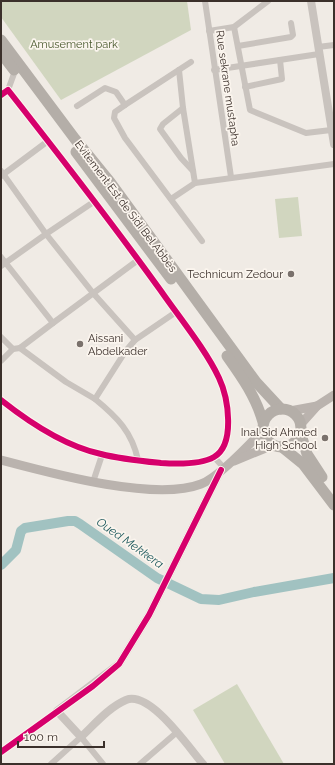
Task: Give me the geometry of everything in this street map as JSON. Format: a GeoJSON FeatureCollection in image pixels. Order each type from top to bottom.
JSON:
{"type":"FeatureCollection","features":[{"type":"Feature","properties":{"kind":"highway","name":"Evitement Est de Sidi Bel Abbès"},"geometry":{"type":"LineString","coordinates":[[1,40],[75,139],[110,182],[256,382],[286,410]]}},
{"type":"Feature","properties":{"kind":"highway","name":"Evitement Est de Sidi Bel Abbès"},"geometry":{"type":"LineString","coordinates":[[1,53],[178,288],[243,379],[257,402],[263,426]]}},
{"type":"Feature","properties":{"kind":"highway"},"geometry":{"type":"LineString","coordinates":[[334,493],[307,454],[298,418],[286,410],[272,411],[263,426],[267,440],[303,464],[334,505]]}},
{"type":"Feature","properties":{"kind":"highway"},"geometry":{"type":"LineString","coordinates":[[278,446],[294,442],[300,428]]}},
{"type":"Feature","properties":{"kind":"main road"},"geometry":{"type":"LineString","coordinates":[[300,428],[317,406],[334,395]]}},
{"type":"Feature","properties":{"kind":"main road"},"geometry":{"type":"LineString","coordinates":[[286,410],[317,406]]}},
{"type":"Feature","properties":{"kind":"main road"},"geometry":{"type":"LineString","coordinates":[[1,460],[93,482],[152,489],[182,488],[203,483],[225,467],[263,426]]}},
{"type":"Feature","properties":{"kind":"main road"},"geometry":{"type":"LineString","coordinates":[[225,467],[278,446]]}},
{"type":"Feature","properties":{"kind":"street","name":"Rue sekrane mustapha"},"geometry":{"type":"LineString","coordinates":[[205,1],[231,177]]}},
{"type":"Feature","properties":{"kind":"street"},"geometry":{"type":"LineString","coordinates":[[209,31],[234,27],[268,1]]}},
{"type":"Feature","properties":{"kind":"street"},"geometry":{"type":"LineString","coordinates":[[311,1],[334,144]]}},
{"type":"Feature","properties":{"kind":"street"},"geometry":{"type":"LineString","coordinates":[[238,46],[291,37],[293,35],[291,23]]}},
{"type":"Feature","properties":{"kind":"street"},"geometry":{"type":"LineString","coordinates":[[234,27],[249,108],[252,111],[306,133],[331,130]]}},
{"type":"Feature","properties":{"kind":"street"},"geometry":{"type":"LineString","coordinates":[[214,70],[280,60],[319,50],[334,44]]}},
{"type":"Feature","properties":{"kind":"street"},"geometry":{"type":"LineString","coordinates":[[245,87],[282,79],[280,60]]}},
{"type":"Feature","properties":{"kind":"street"},"geometry":{"type":"LineString","coordinates":[[191,62],[124,105],[114,115],[116,126],[202,241]]}},
{"type":"Feature","properties":{"kind":"street"},"geometry":{"type":"LineString","coordinates":[[179,70],[183,108],[195,183]]}},
{"type":"Feature","properties":{"kind":"street"},"geometry":{"type":"LineString","coordinates":[[1,95],[8,90],[15,71]]}},
{"type":"Feature","properties":{"kind":"street"},"geometry":{"type":"LineString","coordinates":[[77,106],[105,88],[116,92],[124,105]]}},
{"type":"Feature","properties":{"kind":"street"},"geometry":{"type":"LineString","coordinates":[[1,400],[20,415],[52,434],[102,455],[168,463],[189,463],[214,457],[225,444],[229,418],[227,402],[219,378],[176,312],[95,201],[8,90]]}},
{"type":"Feature","properties":{"kind":"street"},"geometry":{"type":"LineString","coordinates":[[183,108],[160,129],[180,158],[193,170]]}},
{"type":"Feature","properties":{"kind":"street"},"geometry":{"type":"LineString","coordinates":[[48,141],[2,174],[46,234],[93,293],[135,340]]}},
{"type":"Feature","properties":{"kind":"street"},"geometry":{"type":"LineString","coordinates":[[171,199],[195,183],[334,164]]}},
{"type":"Feature","properties":{"kind":"street"},"geometry":{"type":"LineString","coordinates":[[3,265],[95,201]]}},
{"type":"Feature","properties":{"kind":"street"},"geometry":{"type":"LineString","coordinates":[[1,257],[3,265],[53,323]]}},
{"type":"Feature","properties":{"kind":"street"},"geometry":{"type":"LineString","coordinates":[[1,361],[138,260]]}},
{"type":"Feature","properties":{"kind":"street"},"geometry":{"type":"LineString","coordinates":[[95,399],[124,352],[135,340],[176,312]]}},
{"type":"Feature","properties":{"kind":"street"},"geometry":{"type":"LineString","coordinates":[[1,337],[108,409],[129,435],[135,446],[138,460]]}},
{"type":"Feature","properties":{"kind":"street"},"geometry":{"type":"LineString","coordinates":[[93,482],[102,455]]}},
{"type":"Feature","properties":{"kind":"street"},"geometry":{"type":"LineString","coordinates":[[1,752],[119,664],[152,608],[225,467],[214,457]]}},
{"type":"Feature","properties":{"kind":"street"},"geometry":{"type":"LineString","coordinates":[[51,764],[107,714],[123,702],[132,698],[152,706],[203,764]]}},
{"type":"Feature","properties":{"kind":"street"},"geometry":{"type":"LineString","coordinates":[[57,711],[103,764]]}},
{"type":"Feature","properties":{"kind":"street"},"geometry":{"type":"LineString","coordinates":[[140,764],[176,733]]}},
{"type":"Feature","properties":{"kind":"green space","name":"Amusement park"},"geometry":{"type":"Polygon","coordinates":[[[1,1],[187,1],[191,30],[61,100],[1,17],[1,1]]]}},
{"type":"Feature","properties":{"kind":"green space"},"geometry":{"type":"Polygon","coordinates":[[[298,197],[302,236],[279,238],[275,199],[298,197]]]}},
{"type":"Feature","properties":{"kind":"green space"},"geometry":{"type":"Polygon","coordinates":[[[237,684],[284,764],[225,764],[193,710],[237,684]]]}},
{"type":"Feature","properties":{"kind":"waterway","name":"Oued Mekkera"},"geometry":{"type":"LineString","coordinates":[[1,565],[16,550],[21,531],[25,528],[75,521],[157,578],[201,599],[219,600],[254,592],[334,578]]}},
{"type":"Feature","properties":{"kind":"cycle path"},"geometry":{"type":"LineString","coordinates":[[1,95],[8,90],[105,215],[200,345],[214,367],[222,386],[227,408],[228,431],[221,451],[208,460],[181,464],[131,460],[108,456],[74,445],[48,433],[1,400]]}},
{"type":"Feature","properties":{"kind":"cycle path"},"geometry":{"type":"LineString","coordinates":[[1,752],[93,686],[119,664],[149,615],[221,470]]}},
{"type":"Feature","properties":{"kind":"place","name":"Technicum Zedour"},"geometry":{"type":"Point","coordinates":[291,274]}},
{"type":"Feature","properties":{"kind":"place","name":"Aissani Abdelkader"},"geometry":{"type":"Point","coordinates":[80,344]}},
{"type":"Feature","properties":{"kind":"place","name":"Inal Sid Ahmed High School"},"geometry":{"type":"Point","coordinates":[325,438]}}]}
